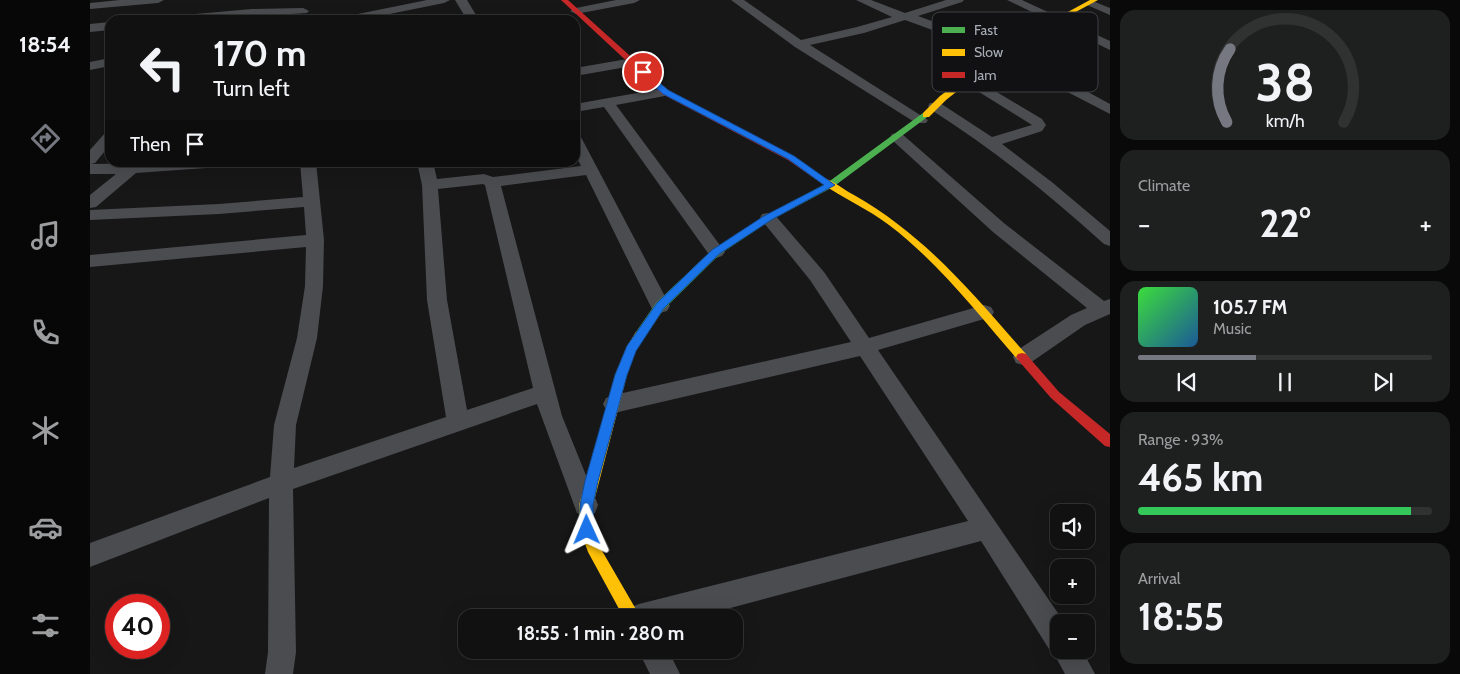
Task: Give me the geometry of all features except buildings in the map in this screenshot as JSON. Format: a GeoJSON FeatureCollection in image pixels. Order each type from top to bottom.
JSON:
{"type":"FeatureCollection","features":[{"type":"Feature","properties":{"kind":"street"},"geometry":{"type":"LineString","coordinates":[[90,6],[158,0]]}},
{"type":"Feature","properties":{"kind":"street"},"geometry":{"type":"LineString","coordinates":[[298,15],[310,0]]}},
{"type":"Feature","properties":{"kind":"street"},"geometry":{"type":"LineString","coordinates":[[359,15],[390,5],[444,0]]}},
{"type":"Feature","properties":{"kind":"street"},"geometry":{"type":"LineString","coordinates":[[461,0],[470,15]]}},
{"type":"Feature","properties":{"kind":"street"},"geometry":{"type":"LineString","coordinates":[[564,0],[665,92],[791,158],[905,233],[960,286],[1055,395],[1110,442]]}},
{"type":"Feature","properties":{"kind":"street"},"geometry":{"type":"LineString","coordinates":[[576,11],[634,0]]}},
{"type":"Feature","properties":{"kind":"street"},"geometry":{"type":"LineString","coordinates":[[737,0],[798,44],[921,120]]}},
{"type":"Feature","properties":{"kind":"street"},"geometry":{"type":"LineString","coordinates":[[862,0],[891,13],[903,15],[932,27]]}},
{"type":"Feature","properties":{"kind":"street"},"geometry":{"type":"LineString","coordinates":[[798,44],[860,30],[956,0]]}},
{"type":"Feature","properties":{"kind":"street"},"geometry":{"type":"LineString","coordinates":[[1013,0],[1038,12]]}},
{"type":"Feature","properties":{"kind":"street"},"geometry":{"type":"LineString","coordinates":[[1072,12],[1093,2],[1110,12]]}},
{"type":"Feature","properties":{"kind":"street"},"geometry":{"type":"LineString","coordinates":[[218,15],[303,10]]}},
{"type":"Feature","properties":{"kind":"street"},"geometry":{"type":"LineString","coordinates":[[90,28],[105,26]]}},
{"type":"Feature","properties":{"kind":"street"},"geometry":{"type":"LineString","coordinates":[[1098,40],[1110,46]]}},
{"type":"Feature","properties":{"kind":"street"},"geometry":{"type":"LineString","coordinates":[[580,71],[632,62]]}},
{"type":"Feature","properties":{"kind":"street"},"geometry":{"type":"LineString","coordinates":[[90,66],[105,63]]}},
{"type":"Feature","properties":{"kind":"street"},"geometry":{"type":"LineString","coordinates":[[580,107],[665,92]]}},
{"type":"Feature","properties":{"kind":"street"},"geometry":{"type":"LineString","coordinates":[[628,609],[595,552],[587,530],[586,505],[621,375],[631,349],[660,306],[716,252],[768,218],[830,185],[921,120],[952,92]]}},
{"type":"Feature","properties":{"kind":"street"},"geometry":{"type":"LineString","coordinates":[[989,92],[1039,125],[1037,128],[992,142]]}},
{"type":"Feature","properties":{"kind":"street"},"geometry":{"type":"LineString","coordinates":[[1077,92],[1110,110]]}},
{"type":"Feature","properties":{"kind":"street"},"geometry":{"type":"LineString","coordinates":[[606,102],[633,135],[694,226],[716,252]]}},
{"type":"Feature","properties":{"kind":"street"},"geometry":{"type":"LineString","coordinates":[[935,106],[992,142],[1085,217],[1110,240]]}},
{"type":"Feature","properties":{"kind":"street"},"geometry":{"type":"LineString","coordinates":[[897,137],[999,228],[1105,308],[1078,320],[1023,357]]}},
{"type":"Feature","properties":{"kind":"street"},"geometry":{"type":"LineString","coordinates":[[90,160],[105,142]]}},
{"type":"Feature","properties":{"kind":"street"},"geometry":{"type":"LineString","coordinates":[[580,149],[660,306]]}},
{"type":"Feature","properties":{"kind":"street"},"geometry":{"type":"LineString","coordinates":[[90,169],[121,167]]}},
{"type":"Feature","properties":{"kind":"street"},"geometry":{"type":"LineString","coordinates":[[90,203],[135,167]]}},
{"type":"Feature","properties":{"kind":"street"},"geometry":{"type":"LineString","coordinates":[[279,674],[282,652],[281,483],[286,425],[307,338],[314,286],[315,240],[309,167]]}},
{"type":"Feature","properties":{"kind":"street"},"geometry":{"type":"LineString","coordinates":[[426,167],[430,185],[437,300],[458,422]]}},
{"type":"Feature","properties":{"kind":"street"},"geometry":{"type":"LineString","coordinates":[[430,185],[484,179],[492,182],[525,170],[590,170]]}},
{"type":"Feature","properties":{"kind":"street"},"geometry":{"type":"LineString","coordinates":[[492,182],[544,393],[551,416],[586,505]]}},
{"type":"Feature","properties":{"kind":"street"},"geometry":{"type":"LineString","coordinates":[[90,215],[219,210],[312,201]]}},
{"type":"Feature","properties":{"kind":"street"},"geometry":{"type":"LineString","coordinates":[[768,218],[817,276],[987,528],[1050,626]]}},
{"type":"Feature","properties":{"kind":"street"},"geometry":{"type":"LineString","coordinates":[[90,261],[315,240]]}},
{"type":"Feature","properties":{"kind":"street"},"geometry":{"type":"LineString","coordinates":[[614,404],[864,347],[984,312]]}},
{"type":"Feature","properties":{"kind":"street"},"geometry":{"type":"LineString","coordinates":[[90,555],[281,483],[544,393]]}},
{"type":"Feature","properties":{"kind":"street"},"geometry":{"type":"LineString","coordinates":[[674,609],[987,528]]}},
{"type":"Feature","properties":{"kind":"street"},"geometry":{"type":"LineString","coordinates":[[657,659],[666,674]]}},
{"type":"Feature","properties":{"kind":"street"},"geometry":{"type":"LineString","coordinates":[[1072,659],[1081,674]]}},
{"type":"Feature","properties":{"kind":"traffic: fast"},"geometry":{"type":"LineString","coordinates":[[640,335],[660,306],[716,252],[768,218],[830,185],[926,115]]}},
{"type":"Feature","properties":{"kind":"traffic: slow"},"geometry":{"type":"LineString","coordinates":[[1072,12],[1095,0]]}},
{"type":"Feature","properties":{"kind":"traffic: slow"},"geometry":{"type":"LineString","coordinates":[[926,115],[951,92]]}},
{"type":"Feature","properties":{"kind":"traffic: slow"},"geometry":{"type":"LineString","coordinates":[[824,181],[884,217],[910,237],[944,269],[1022,357]]}},
{"type":"Feature","properties":{"kind":"traffic: slow"},"geometry":{"type":"LineString","coordinates":[[628,609],[595,552],[587,530],[586,505],[621,375],[631,349],[640,335]]}},
{"type":"Feature","properties":{"kind":"traffic: jam"},"geometry":{"type":"LineString","coordinates":[[564,0],[665,92],[791,158],[824,181]]}},
{"type":"Feature","properties":{"kind":"traffic: jam"},"geometry":{"type":"LineString","coordinates":[[1022,357],[1055,395],[1110,442]]}},
{"type":"Feature","properties":{"kind":"route"},"geometry":{"type":"LineString","coordinates":[[587,530],[586,505],[591,481],[621,375],[631,349],[660,306],[716,252],[768,218],[830,185],[811,170],[791,158],[665,92],[643,72]]}}]}
